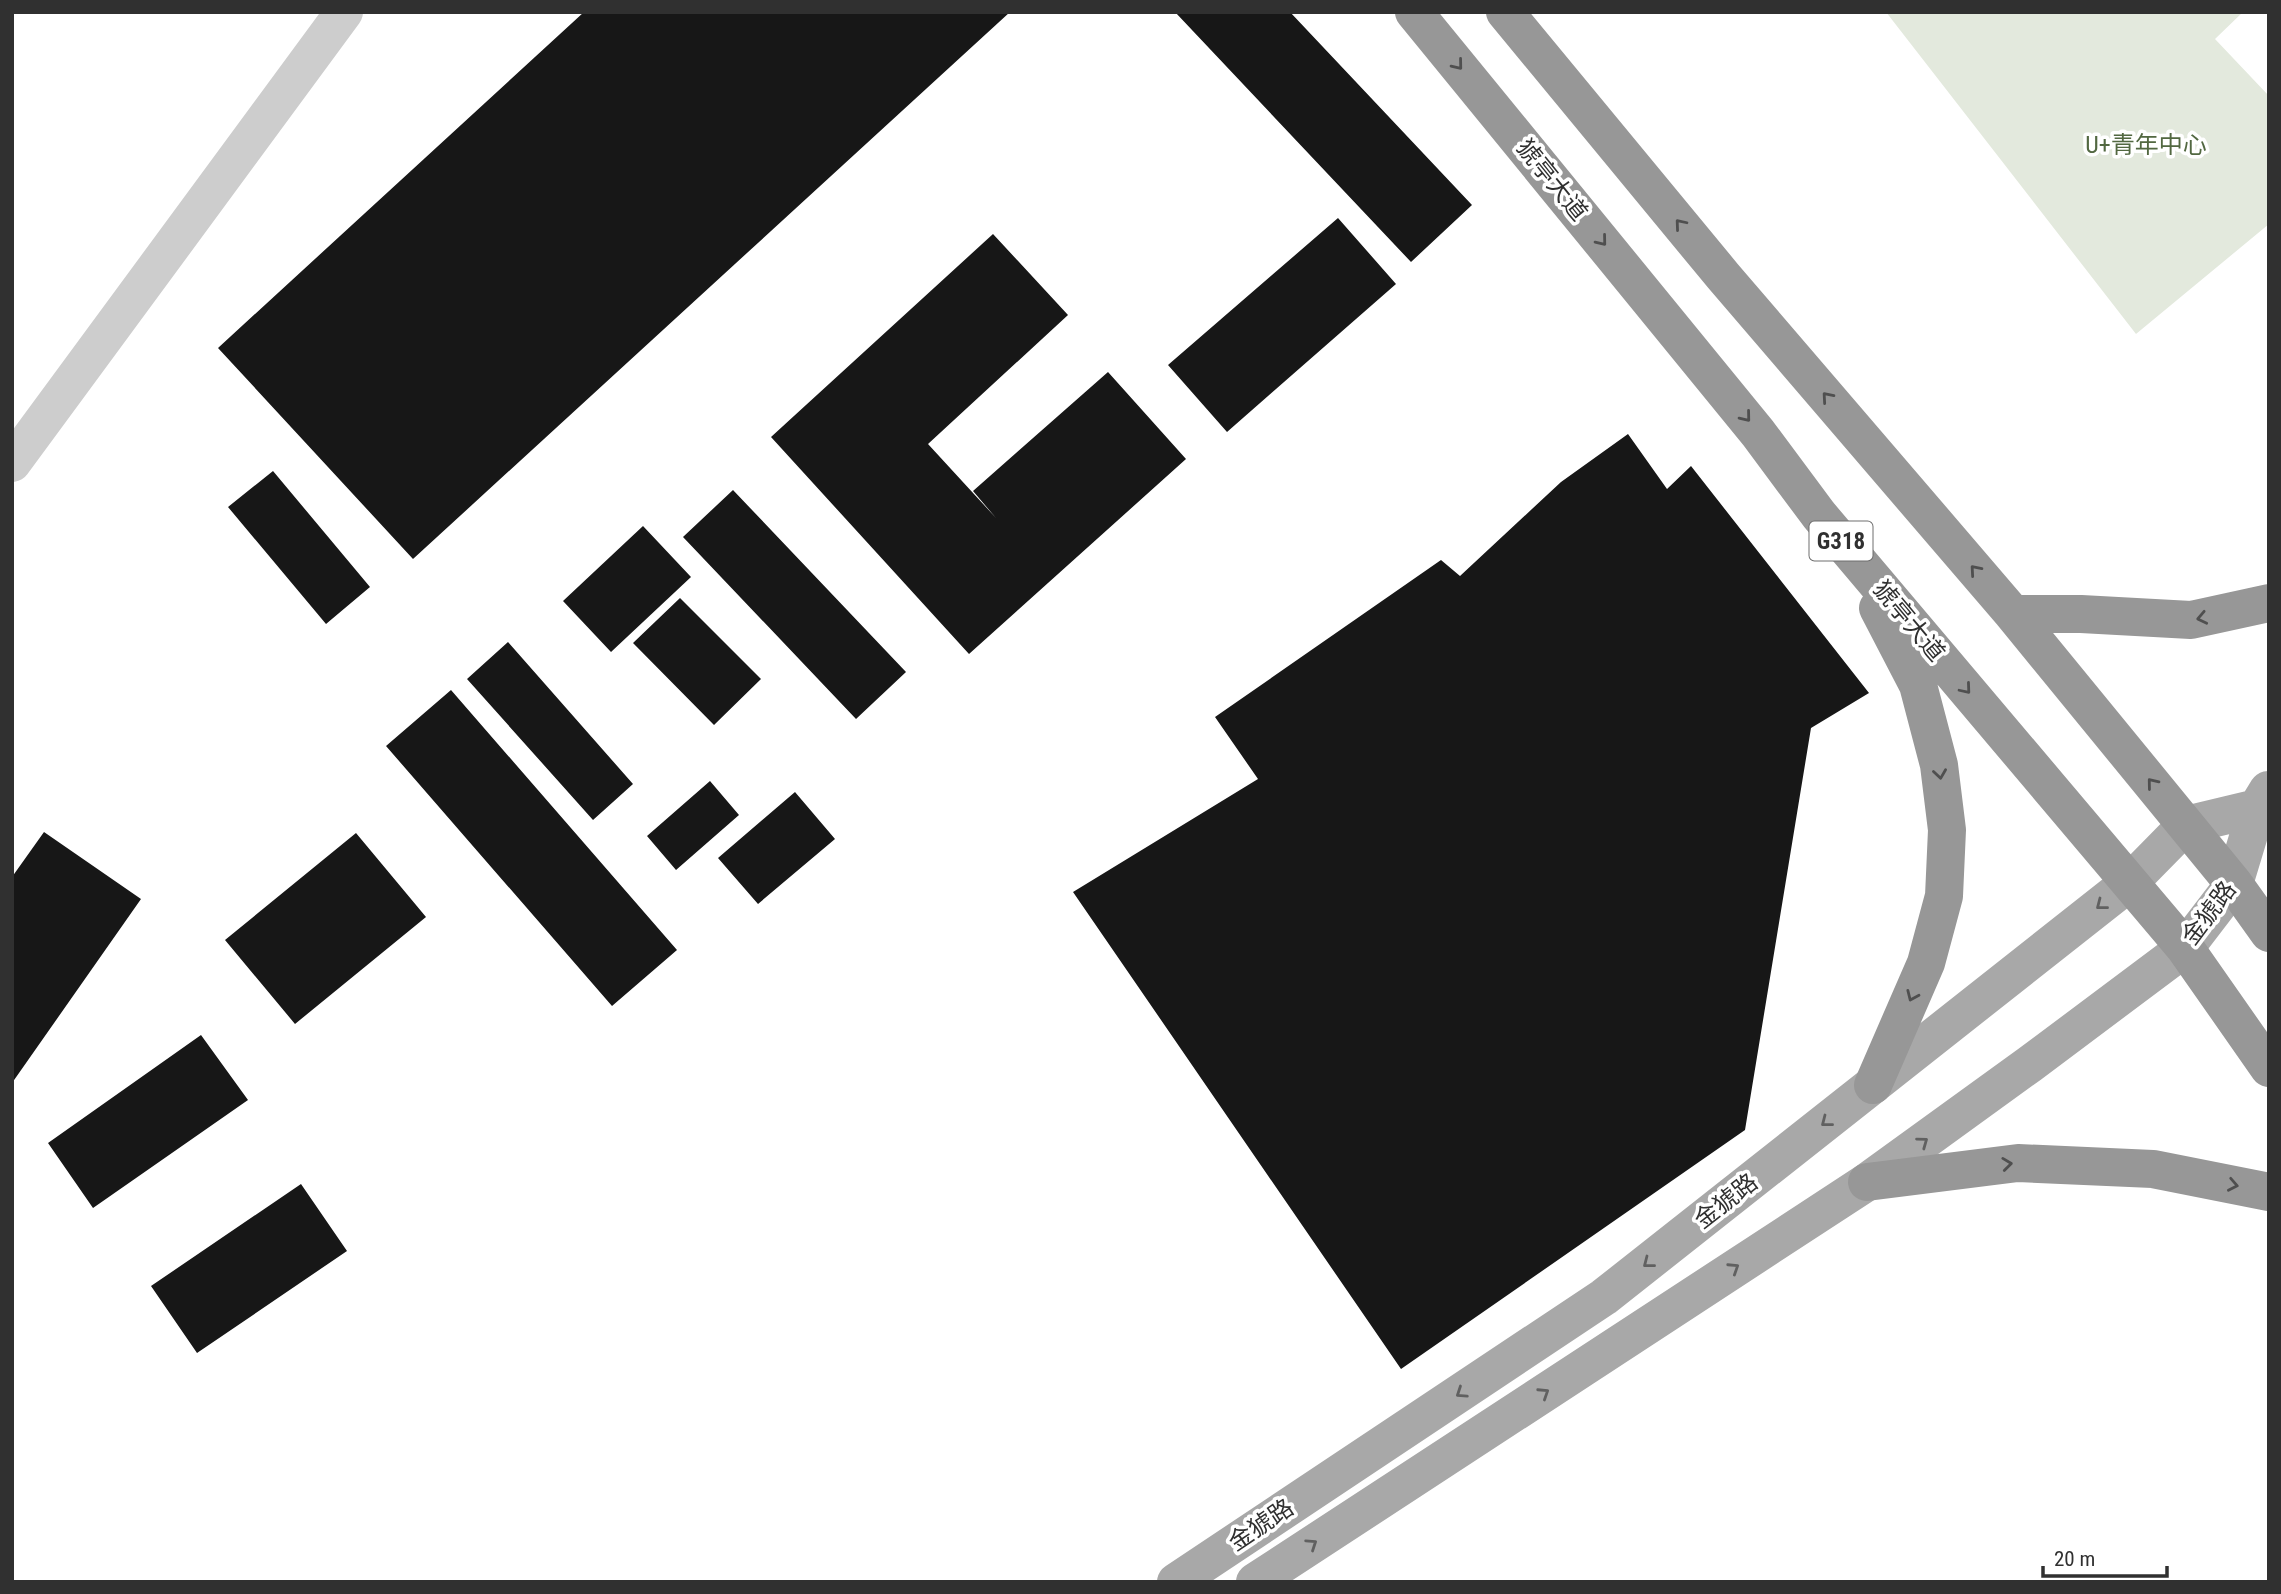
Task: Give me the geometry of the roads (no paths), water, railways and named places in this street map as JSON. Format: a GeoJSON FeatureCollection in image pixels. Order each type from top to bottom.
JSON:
{"type":"FeatureCollection","features":[{"type":"Feature","properties":{"kind":"highway","name":"猇亭大道"},"geometry":{"type":"LineString","coordinates":[[1414,12],[1758,433],[1819,515],[2185,948],[2269,1068]]}},
{"type":"Feature","properties":{"kind":"highway"},"geometry":{"type":"LineString","coordinates":[[1504,12],[1723,276],[2013,614],[2234,884],[2269,933]]}},
{"type":"Feature","properties":{"kind":"highway"},"geometry":{"type":"LineString","coordinates":[[1819,515],[1876,604],[1918,685],[1939,765],[1947,831],[1944,896],[1926,963],[1873,1085]]}},
{"type":"Feature","properties":{"kind":"highway"},"geometry":{"type":"LineString","coordinates":[[2013,614],[2081,614],[2191,620],[2269,603]]}},
{"type":"Feature","properties":{"kind":"highway"},"geometry":{"type":"LineString","coordinates":[[1867,1182],[2018,1163],[2153,1169],[2269,1192]]}},
{"type":"Feature","properties":{"kind":"main road","name":"金猇路"},"geometry":{"type":"LineString","coordinates":[[1176,1582],[1604,1297],[2130,882],[2186,825],[2263,798]]}},
{"type":"Feature","properties":{"kind":"main road","name":"金猇路"},"geometry":{"type":"LineString","coordinates":[[1255,1582],[1867,1182],[2185,948],[2234,884],[2263,798]]}},
{"type":"Feature","properties":{"kind":"street"},"geometry":{"type":"LineString","coordinates":[[12,463],[344,12]]}},
{"type":"Feature","properties":{"kind":"park label","name":"U+青年中心"},"geometry":{"type":"Point","coordinates":[2146,145]}}]}
